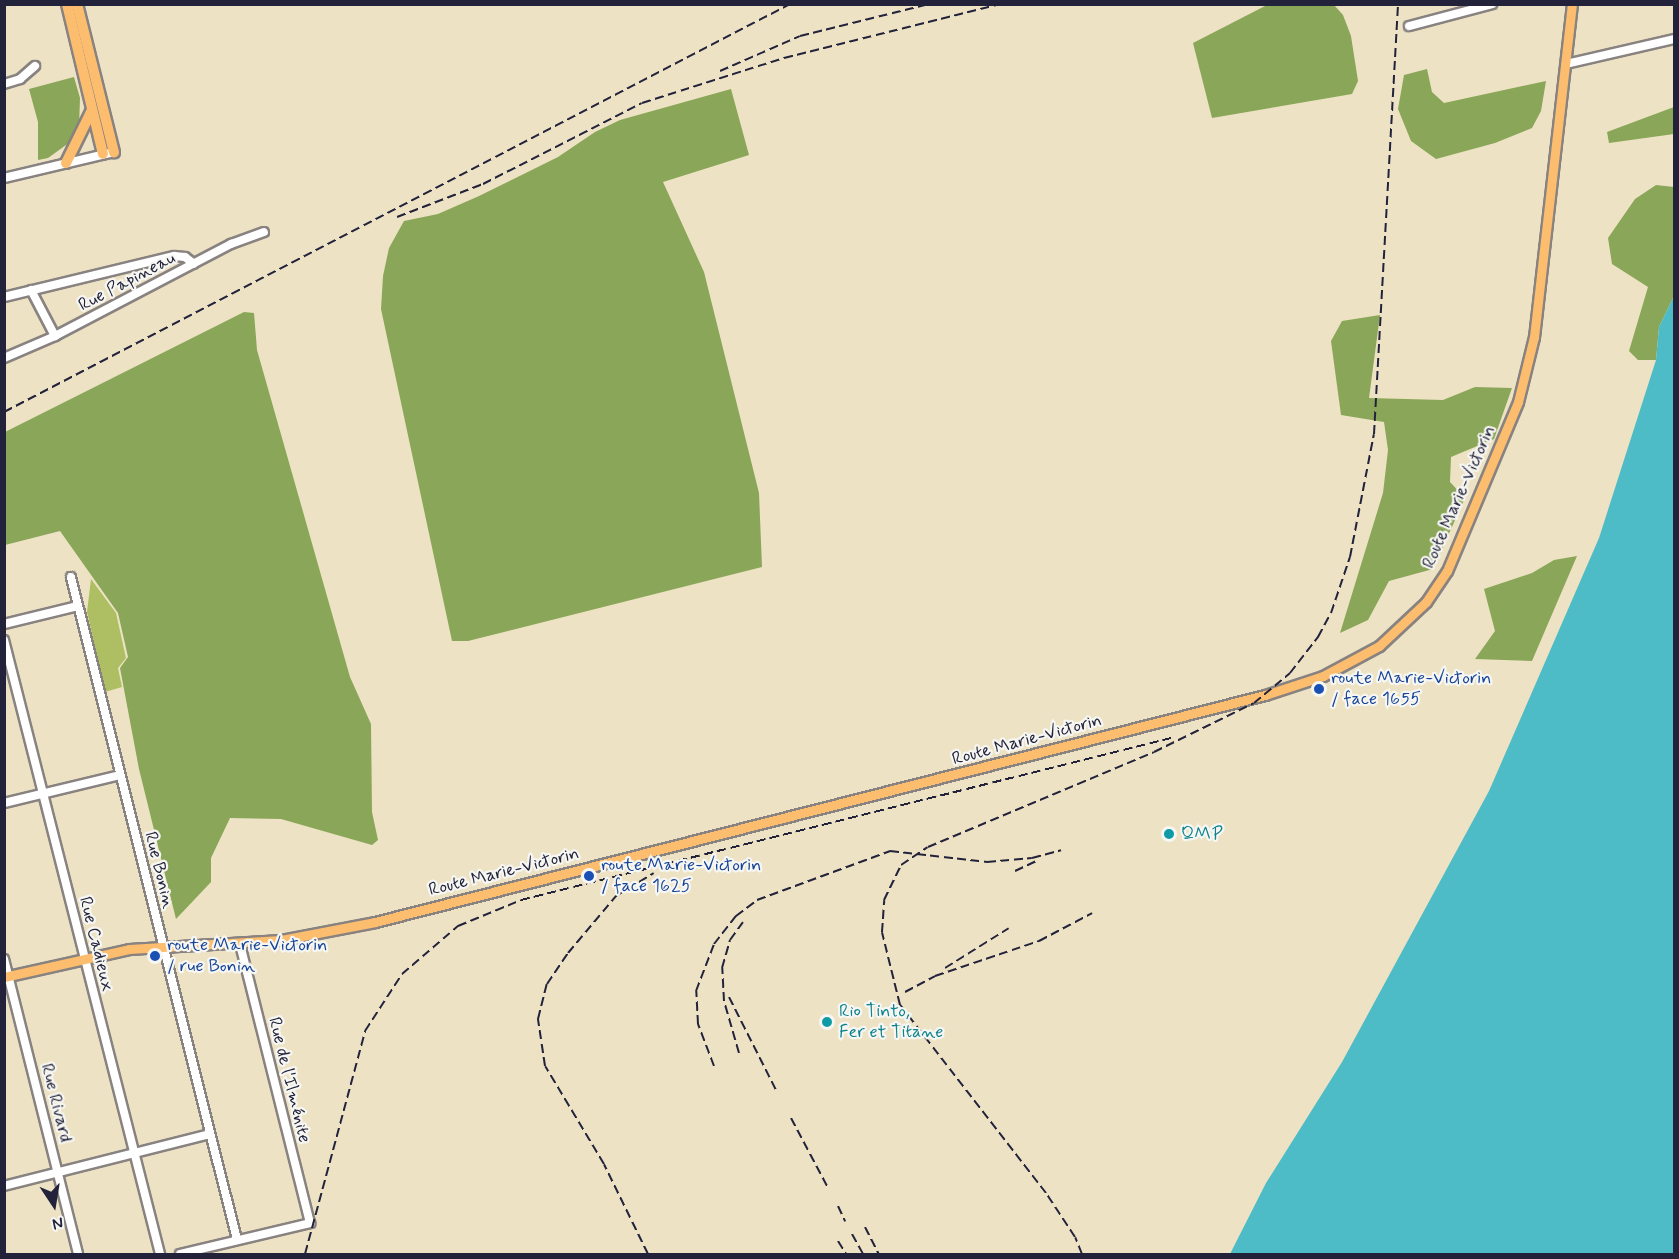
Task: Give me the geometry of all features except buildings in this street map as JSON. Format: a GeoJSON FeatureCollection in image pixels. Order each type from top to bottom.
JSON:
{"type":"FeatureCollection","features":[{"type":"Feature","properties":{"kind":"highway"},"geometry":{"type":"LineString","coordinates":[[67,4],[92,110],[109,153]]}},
{"type":"Feature","properties":{"kind":"highway"},"geometry":{"type":"LineString","coordinates":[[77,4],[109,153]]}},
{"type":"Feature","properties":{"kind":"highway"},"geometry":{"type":"LineString","coordinates":[[80,18],[82,4]]}},
{"type":"Feature","properties":{"kind":"highway"},"geometry":{"type":"LineString","coordinates":[[66,163],[92,110]]}},
{"type":"Feature","properties":{"kind":"main road","name":"Route Marie-Victorin"},"geometry":{"type":"LineString","coordinates":[[7,977],[84,958],[163,946],[240,944],[281,940],[375,922],[1141,728],[1312,680],[1378,646],[1426,602],[1447,571],[1518,402],[1534,337],[1572,4]]}},
{"type":"Feature","properties":{"kind":"street"},"geometry":{"type":"LineString","coordinates":[[1409,26],[1492,4]]}},
{"type":"Feature","properties":{"kind":"street"},"geometry":{"type":"LineString","coordinates":[[1566,64],[1674,39]]}},
{"type":"Feature","properties":{"kind":"street"},"geometry":{"type":"LineString","coordinates":[[4,84],[26,75],[35,66]]}},
{"type":"Feature","properties":{"kind":"street"},"geometry":{"type":"LineString","coordinates":[[4,178],[109,153]]}},
{"type":"Feature","properties":{"kind":"street","name":"Rue Papineau"},"geometry":{"type":"LineString","coordinates":[[4,358],[55,336],[194,264],[264,232]]}},
{"type":"Feature","properties":{"kind":"street"},"geometry":{"type":"LineString","coordinates":[[4,297],[174,256],[185,257],[194,264]]}},
{"type":"Feature","properties":{"kind":"street"},"geometry":{"type":"LineString","coordinates":[[31,290],[55,336]]}},
{"type":"Feature","properties":{"kind":"street","name":"Rue Bonin"},"geometry":{"type":"LineString","coordinates":[[71,577],[237,1240]]}},
{"type":"Feature","properties":{"kind":"street"},"geometry":{"type":"LineString","coordinates":[[4,624],[78,606]]}},
{"type":"Feature","properties":{"kind":"street","name":"Rue Cadieux"},"geometry":{"type":"LineString","coordinates":[[4,640],[160,1254]]}},
{"type":"Feature","properties":{"kind":"street"},"geometry":{"type":"LineString","coordinates":[[4,803],[120,776]]}},
{"type":"Feature","properties":{"kind":"street","name":"Rue de l'Ilménite"},"geometry":{"type":"LineString","coordinates":[[237,1240],[310,1223],[240,944]]}},
{"type":"Feature","properties":{"kind":"street","name":"Rue Rivard"},"geometry":{"type":"LineString","coordinates":[[4,959],[78,1254]]}},
{"type":"Feature","properties":{"kind":"street"},"geometry":{"type":"LineString","coordinates":[[4,1186],[210,1134]]}},
{"type":"Feature","properties":{"kind":"street"},"geometry":{"type":"LineString","coordinates":[[180,1254],[207,1251],[237,1240]]}},
{"type":"Feature","properties":{"kind":"green space"},"geometry":{"type":"Polygon","coordinates":[[[1267,5],[1334,5],[1343,15],[1351,36],[1358,81],[1352,94],[1212,118],[1193,43],[1267,5]]]}},
{"type":"Feature","properties":{"kind":"green space"},"geometry":{"type":"Polygon","coordinates":[[[1427,69],[1432,92],[1444,103],[1546,81],[1541,111],[1532,128],[1495,143],[1436,159],[1411,141],[1398,109],[1404,75],[1427,69]]]}},
{"type":"Feature","properties":{"kind":"green space"},"geometry":{"type":"Polygon","coordinates":[[[74,77],[80,98],[79,128],[73,140],[48,158],[38,160],[38,122],[29,89],[74,77]]]}},
{"type":"Feature","properties":{"kind":"green space"},"geometry":{"type":"Polygon","coordinates":[[[731,89],[749,155],[663,182],[704,272],[759,493],[762,567],[468,641],[452,641],[381,309],[383,276],[389,248],[404,221],[438,214],[479,196],[558,157],[595,132],[620,120],[731,89]]]}},
{"type":"Feature","properties":{"kind":"green space"},"geometry":{"type":"Polygon","coordinates":[[[1674,107],[1674,134],[1609,143],[1607,132],[1674,107]]]}},
{"type":"Feature","properties":{"kind":"green space"},"geometry":{"type":"Polygon","coordinates":[[[1656,185],[1674,187],[1674,296],[1659,327],[1656,360],[1638,360],[1629,351],[1648,287],[1612,264],[1608,238],[1635,199],[1656,185]]]}},
{"type":"Feature","properties":{"kind":"green space"},"geometry":{"type":"Polygon","coordinates":[[[244,312],[254,313],[257,350],[350,677],[371,724],[372,812],[378,840],[372,845],[281,819],[230,818],[211,858],[211,882],[176,919],[139,769],[120,668],[128,657],[118,613],[60,531],[5,545],[5,432],[244,312]]]}},
{"type":"Feature","properties":{"kind":"green space"},"geometry":{"type":"Polygon","coordinates":[[[1380,315],[1369,398],[1443,400],[1475,387],[1512,388],[1494,439],[1451,457],[1450,482],[1465,498],[1433,569],[1389,581],[1368,620],[1340,633],[1383,493],[1388,450],[1384,422],[1341,415],[1331,341],[1342,321],[1380,315]]]}},
{"type":"Feature","properties":{"kind":"green space"},"geometry":{"type":"Polygon","coordinates":[[[1577,556],[1532,661],[1475,659],[1495,631],[1484,589],[1532,573],[1554,560],[1577,556]]]}},
{"type":"Feature","properties":{"kind":"green space"},"geometry":{"type":"Polygon","coordinates":[[[91,579],[116,613],[126,658],[118,668],[122,687],[105,692],[87,612],[91,579]]]}},
{"type":"Feature","properties":{"kind":"water"},"geometry":{"type":"Polygon","coordinates":[[[1674,296],[1674,1254],[1230,1254],[1266,1183],[1342,1062],[1489,791],[1599,538],[1656,360],[1659,327],[1674,296]]]}},
{"type":"Feature","properties":{"kind":"railway"},"geometry":{"type":"LineString","coordinates":[[4,412],[790,4]]}},
{"type":"Feature","properties":{"kind":"railway"},"geometry":{"type":"LineString","coordinates":[[720,71],[800,36],[929,4]]}},
{"type":"Feature","properties":{"kind":"railway"},"geometry":{"type":"LineString","coordinates":[[397,217],[483,184],[642,103],[784,58],[1000,4]]}},
{"type":"Feature","properties":{"kind":"railway"},"geometry":{"type":"LineString","coordinates":[[1082,1254],[1075,1237],[1046,1193],[900,1005],[882,932],[884,900],[901,865],[928,847],[1154,752],[1254,703],[1290,673],[1318,637],[1331,613],[1350,557],[1374,434],[1398,4]]}},
{"type":"Feature","properties":{"kind":"railway"},"geometry":{"type":"LineString","coordinates":[[305,1254],[365,1031],[402,974],[458,926],[521,900],[1171,738]]}},
{"type":"Feature","properties":{"kind":"railway"},"geometry":{"type":"LineString","coordinates":[[714,1066],[698,1024],[696,991],[714,944],[736,916],[757,900],[890,851],[987,862],[1032,858],[1061,850]]}},
{"type":"Feature","properties":{"kind":"railway"},"geometry":{"type":"LineString","coordinates":[[1015,871],[1036,861]]}},
{"type":"Feature","properties":{"kind":"railway"},"geometry":{"type":"LineString","coordinates":[[648,1254],[604,1164],[545,1066],[538,1019],[547,984],[568,953],[616,896],[654,873]]}},
{"type":"Feature","properties":{"kind":"railway"},"geometry":{"type":"LineString","coordinates":[[905,992],[935,976],[1039,941],[1092,913]]}},
{"type":"Feature","properties":{"kind":"railway"},"geometry":{"type":"LineString","coordinates":[[739,1053],[724,1001],[722,968],[730,940],[743,922]]}},
{"type":"Feature","properties":{"kind":"railway"},"geometry":{"type":"LineString","coordinates":[[945,968],[1009,928]]}},
{"type":"Feature","properties":{"kind":"railway"},"geometry":{"type":"LineString","coordinates":[[729,997],[777,1092]]}},
{"type":"Feature","properties":{"kind":"railway"},"geometry":{"type":"LineString","coordinates":[[791,1118],[827,1186]]}},
{"type":"Feature","properties":{"kind":"railway"},"geometry":{"type":"LineString","coordinates":[[838,1206],[845,1221]]}},
{"type":"Feature","properties":{"kind":"railway"},"geometry":{"type":"LineString","coordinates":[[865,1227],[879,1254]]}},
{"type":"Feature","properties":{"kind":"railway"},"geometry":{"type":"LineString","coordinates":[[852,1234],[863,1254]]}},
{"type":"Feature","properties":{"kind":"railway"},"geometry":{"type":"LineString","coordinates":[[838,1241],[846,1254]]}},
{"type":"Feature","properties":{"kind":"place","name":"route Marie-Victorin / face 1655"},"geometry":{"type":"Point","coordinates":[1319,689]}},
{"type":"Feature","properties":{"kind":"place","name":"QMP"},"geometry":{"type":"Point","coordinates":[1169,834]}},
{"type":"Feature","properties":{"kind":"place","name":"route Marie-Victorin / face 1625"},"geometry":{"type":"Point","coordinates":[589,876]}},
{"type":"Feature","properties":{"kind":"place","name":"route Marie-Victorin / rue Bonin"},"geometry":{"type":"Point","coordinates":[155,956]}},
{"type":"Feature","properties":{"kind":"place","name":"Rio Tinto, Fer et Titane"},"geometry":{"type":"Point","coordinates":[827,1022]}}]}
